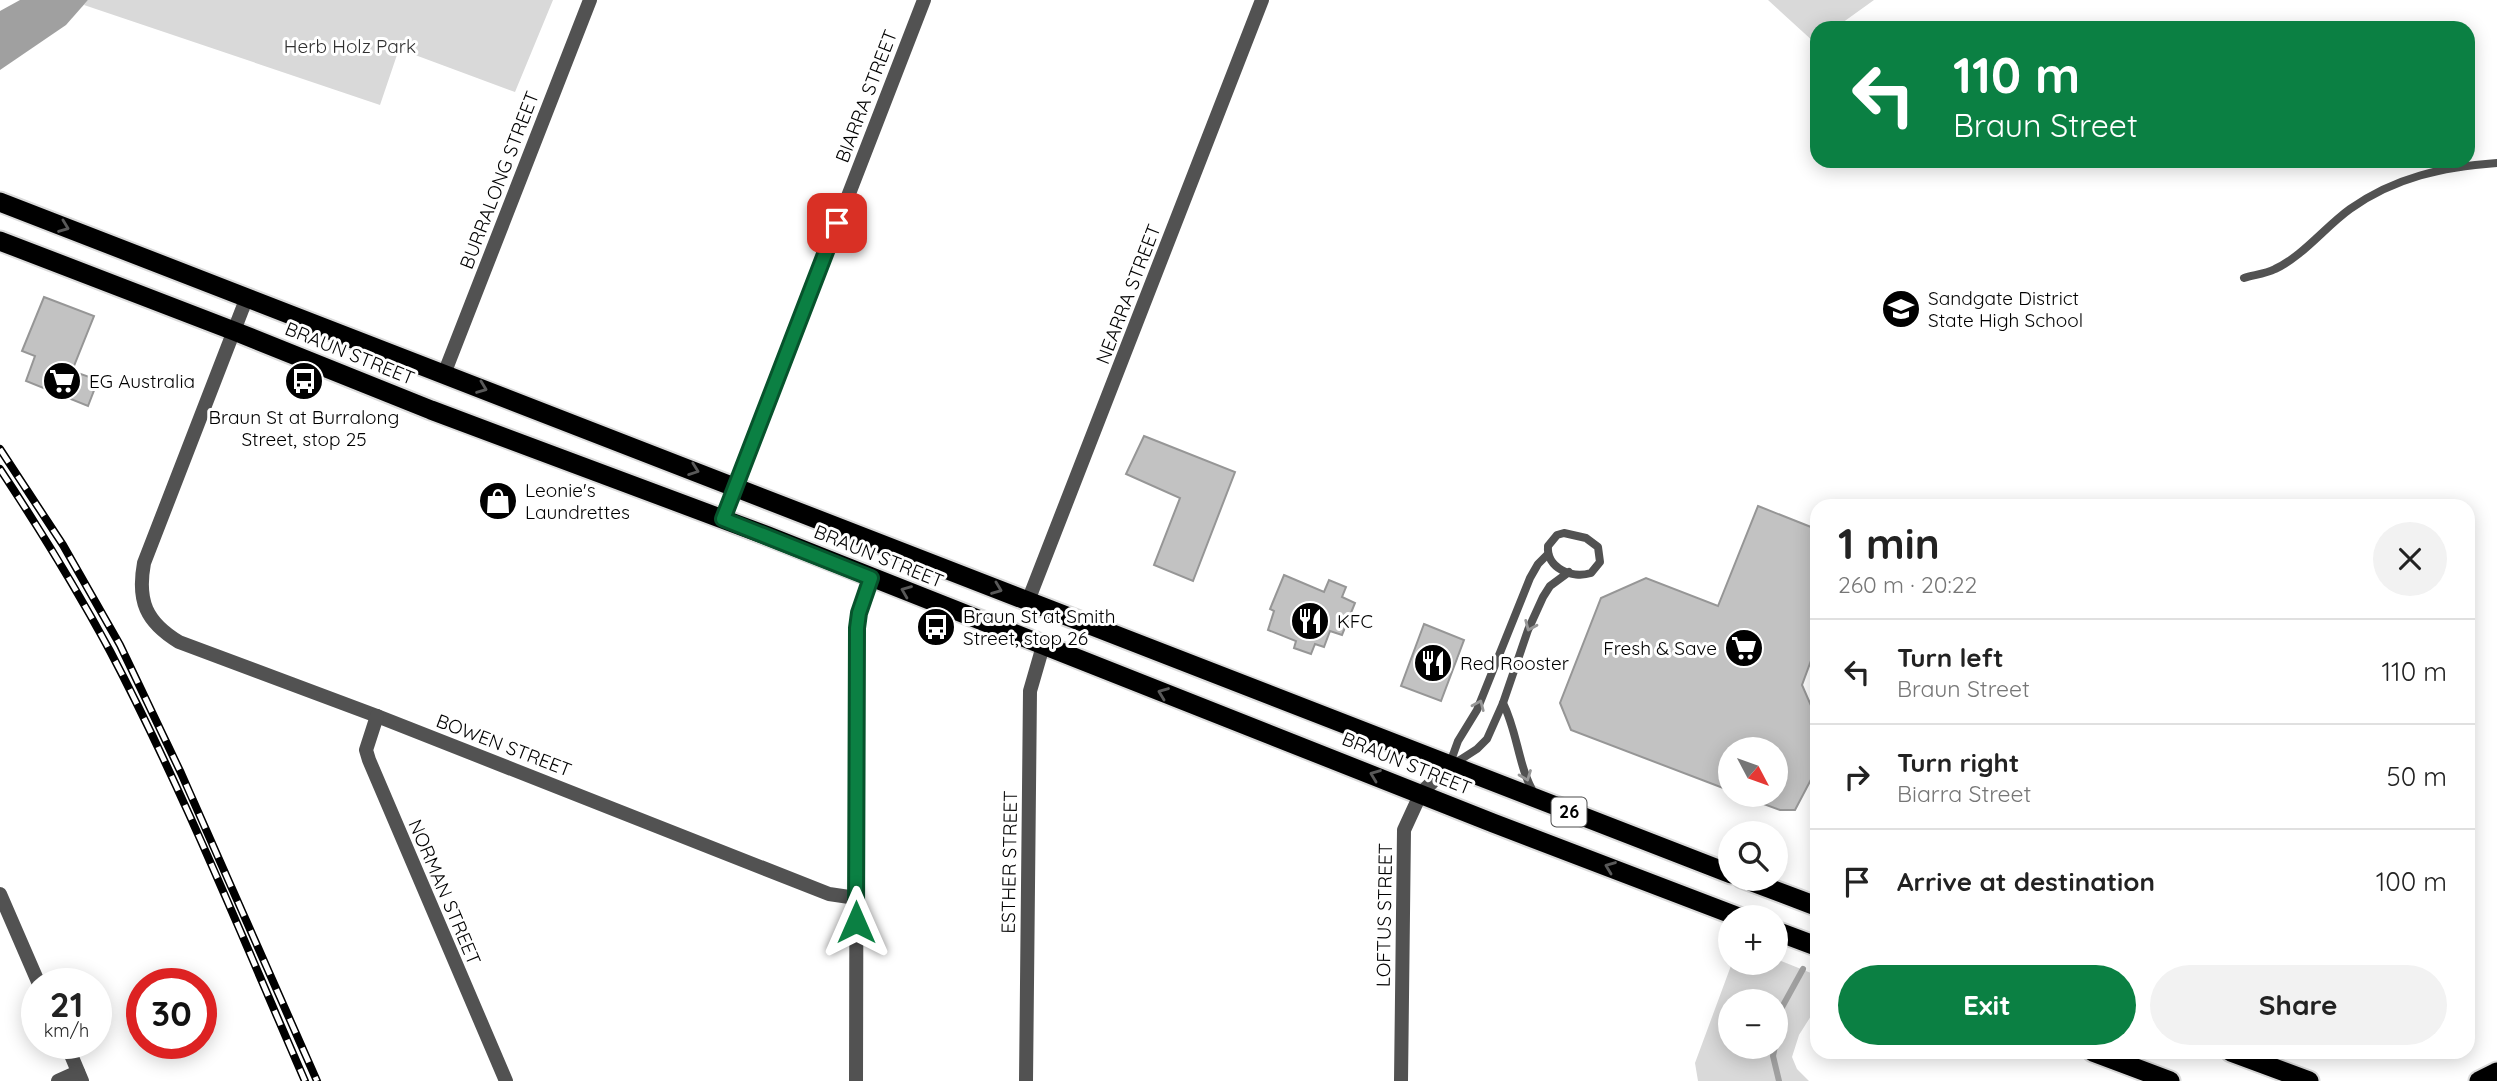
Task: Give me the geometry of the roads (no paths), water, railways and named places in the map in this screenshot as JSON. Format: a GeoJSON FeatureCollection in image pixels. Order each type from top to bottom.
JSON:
{"type":"FeatureCollection","features":[{"type":"Feature","properties":{"kind":"highway","name":"BRAUN STREET"},"geometry":{"type":"LineString","coordinates":[[0,202],[735,485],[1718,869]]}},
{"type":"Feature","properties":{"kind":"highway","name":"BRAUN STREET"},"geometry":{"type":"LineString","coordinates":[[0,241],[431,410],[723,519],[1718,909]]}},
{"type":"Feature","properties":{"kind":"highway"},"geometry":{"type":"LineString","coordinates":[[1776,891],[1810,904]]}},
{"type":"Feature","properties":{"kind":"highway"},"geometry":{"type":"LineString","coordinates":[[1788,936],[1810,944]]}},
{"type":"Feature","properties":{"kind":"highway"},"geometry":{"type":"LineString","coordinates":[[2112,1059],[2170,1081]]}},
{"type":"Feature","properties":{"kind":"highway"},"geometry":{"type":"LineString","coordinates":[[2250,1059],[2309,1081]]}},
{"type":"Feature","properties":{"kind":"highway"},"geometry":{"type":"LineString","coordinates":[[2479,1081],[2497,1072]]}},
{"type":"Feature","properties":{"kind":"street","name":"BURRALONG STREET"},"geometry":{"type":"LineString","coordinates":[[444,374],[590,0]]}},
{"type":"Feature","properties":{"kind":"street","name":"BIARRA STREET"},"geometry":{"type":"LineString","coordinates":[[723,519],[925,0]]}},
{"type":"Feature","properties":{"kind":"street","name":"NEARRA STREET"},"geometry":{"type":"LineString","coordinates":[[1028,601],[1262,0]]}},
{"type":"Feature","properties":{"kind":"street"},"geometry":{"type":"LineString","coordinates":[[234,331],[247,297]]}},
{"type":"Feature","properties":{"kind":"street","name":"BOWEN STREET"},"geometry":{"type":"LineString","coordinates":[[234,331],[144,563],[142,599],[165,633],[180,642],[377,716],[829,894],[856,898]]}},
{"type":"Feature","properties":{"kind":"street"},"geometry":{"type":"LineString","coordinates":[[856,1081],[857,628],[859,613],[871,578]]}},
{"type":"Feature","properties":{"kind":"street","name":"ESTHER STREET"},"geometry":{"type":"LineString","coordinates":[[1026,1081],[1030,691],[1043,646]]}},
{"type":"Feature","properties":{"kind":"street","name":"NORMAN STREET"},"geometry":{"type":"LineString","coordinates":[[377,716],[366,750],[369,760],[506,1081]]}},
{"type":"Feature","properties":{"kind":"street","name":"LOFTUS STREET"},"geometry":{"type":"LineString","coordinates":[[1401,1081],[1404,830],[1421,793],[1449,766]]}},
{"type":"Feature","properties":{"kind":"street"},"geometry":{"type":"LineString","coordinates":[[0,894],[32,968]]}},
{"type":"Feature","properties":{"kind":"street"},"geometry":{"type":"LineString","coordinates":[[58,1081],[80,1076],[73,1059]]}},
{"type":"Feature","properties":{"kind":"lane"},"geometry":{"type":"LineString","coordinates":[[2475,166],[2497,163]]}},
{"type":"Feature","properties":{"kind":"lane"},"geometry":{"type":"LineString","coordinates":[[2244,278],[2274,270],[2350,209],[2397,181],[2461,168]]}},
{"type":"Feature","properties":{"kind":"lane"},"geometry":{"type":"LineString","coordinates":[[1449,766],[1458,741],[1477,710],[1530,578],[1548,554],[1552,540],[1564,533],[1593,542],[1600,554],[1596,568],[1584,575],[1554,566],[1548,554]]}},
{"type":"Feature","properties":{"kind":"lane"},"geometry":{"type":"LineString","coordinates":[[1449,766],[1477,749],[1487,739],[1543,597],[1550,586],[1569,572]]}},
{"type":"Feature","properties":{"kind":"lane"},"geometry":{"type":"LineString","coordinates":[[1503,703],[1510,716],[1525,779],[1538,800]]}},
{"type":"Feature","properties":{"kind":"waterway"},"geometry":{"type":"LineString","coordinates":[[1788,996],[1803,969]]}},
{"type":"Feature","properties":{"kind":"waterway"},"geometry":{"type":"LineString","coordinates":[[1774,1059],[1779,1081]]}},
{"type":"Feature","properties":{"kind":"railway"},"geometry":{"type":"LineString","coordinates":[[0,449],[63,545],[120,645],[181,773],[317,1081]]}},
{"type":"Feature","properties":{"kind":"railway"},"geometry":{"type":"LineString","coordinates":[[0,469],[84,604],[137,703],[211,864],[305,1081]]}},
{"type":"Feature","properties":{"kind":"place","name":"Sandgate District State High School"},"geometry":{"type":"Point","coordinates":[1901,309]}},
{"type":"Feature","properties":{"kind":"place","name":"EG Australia"},"geometry":{"type":"Point","coordinates":[62,381]}},
{"type":"Feature","properties":{"kind":"place","name":"Braun St at Burralong Street, stop 25"},"geometry":{"type":"Point","coordinates":[304,381]}},
{"type":"Feature","properties":{"kind":"place","name":"Leonie's Laundrettes"},"geometry":{"type":"Point","coordinates":[498,501]}},
{"type":"Feature","properties":{"kind":"place","name":"KFC"},"geometry":{"type":"Point","coordinates":[1310,621]}},
{"type":"Feature","properties":{"kind":"place","name":"Braun St at Smith Street, stop 26"},"geometry":{"type":"Point","coordinates":[936,627]}},
{"type":"Feature","properties":{"kind":"place","name":"Fresh & Save"},"geometry":{"type":"Point","coordinates":[1744,648]}},
{"type":"Feature","properties":{"kind":"place","name":"Red Rooster"},"geometry":{"type":"Point","coordinates":[1433,663]}},
{"type":"Feature","properties":{"kind":"park label","name":"Herb Holz Park"},"geometry":{"type":"Point","coordinates":[350,46]}}]}
